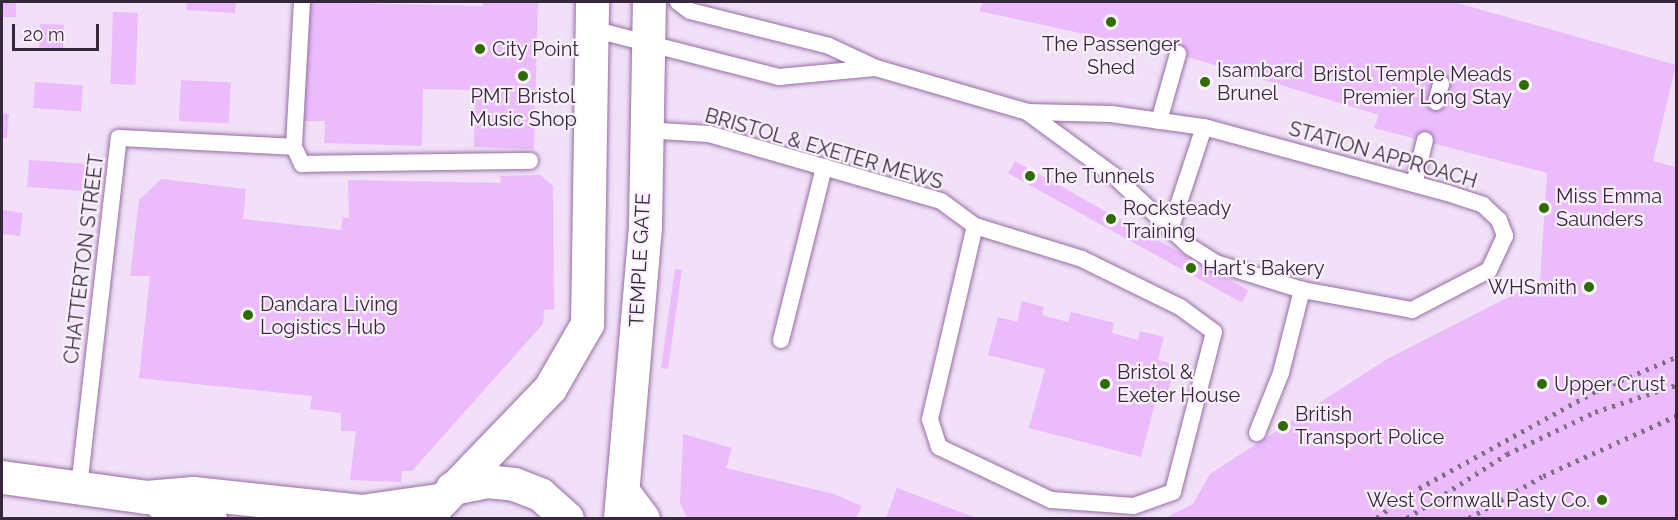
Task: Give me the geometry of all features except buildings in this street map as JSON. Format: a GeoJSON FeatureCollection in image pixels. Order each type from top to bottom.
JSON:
{"type":"FeatureCollection","features":[{"type":"Feature","properties":{"kind":"highway","name":"TEMPLE GATE"},"geometry":{"type":"LineString","coordinates":[[629,510],[645,226],[643,130],[646,42],[650,2]]}},
{"type":"Feature","properties":{"kind":"highway"},"geometry":{"type":"LineString","coordinates":[[438,502],[550,388],[586,324],[592,15]]}},
{"type":"Feature","properties":{"kind":"highway"},"geometry":{"type":"LineString","coordinates":[[2,477],[146,497],[210,519]]}},
{"type":"Feature","properties":{"kind":"highway"},"geometry":{"type":"LineString","coordinates":[[146,497],[193,493],[362,511],[438,502],[487,481],[514,484],[540,494],[567,519]]}},
{"type":"Feature","properties":{"kind":"lane"},"geometry":{"type":"LineString","coordinates":[[302,2],[294,147],[302,164],[530,161]]}},
{"type":"Feature","properties":{"kind":"lane","name":"STATION APPROACH"},"geometry":{"type":"LineString","coordinates":[[678,2],[690,11],[829,46],[876,68],[1027,112],[1160,121],[1204,127],[1414,184],[1483,205],[1499,220],[1505,236],[1489,270],[1412,310],[1302,290],[1216,263],[1170,230],[1113,175],[1027,112]]}},
{"type":"Feature","properties":{"kind":"lane","name":"STATION APPROACH"},"geometry":{"type":"LineString","coordinates":[[592,15],[646,42],[779,77],[876,68]]}},
{"type":"Feature","properties":{"kind":"lane"},"geometry":{"type":"LineString","coordinates":[[1160,121],[1178,54]]}},
{"type":"Feature","properties":{"kind":"lane"},"geometry":{"type":"LineString","coordinates":[[1436,102],[1441,84]]}},
{"type":"Feature","properties":{"kind":"lane"},"geometry":{"type":"LineString","coordinates":[[1170,230],[1204,127]]}},
{"type":"Feature","properties":{"kind":"lane","name":"BRISTOL & EXETER MEWS"},"geometry":{"type":"LineString","coordinates":[[643,130],[709,134],[941,201],[975,226],[1141,284],[1214,332],[1173,492],[1134,506],[1051,500],[939,447],[930,419],[975,226]]}},
{"type":"Feature","properties":{"kind":"lane","name":"CHATTERTON STREET"},"geometry":{"type":"LineString","coordinates":[[79,487],[120,138],[294,147]]}},
{"type":"Feature","properties":{"kind":"lane"},"geometry":{"type":"LineString","coordinates":[[1414,184],[1425,140]]}},
{"type":"Feature","properties":{"kind":"lane"},"geometry":{"type":"LineString","coordinates":[[781,340],[824,167]]}},
{"type":"Feature","properties":{"kind":"lane"},"geometry":{"type":"LineString","coordinates":[[1257,433],[1281,373],[1302,290]]}},
{"type":"Feature","properties":{"kind":"railway"},"geometry":{"type":"LineString","coordinates":[[1377,518],[1403,497],[1596,391],[1676,357]]}},
{"type":"Feature","properties":{"kind":"railway"},"geometry":{"type":"LineString","coordinates":[[1407,518],[1507,454],[1595,412],[1676,385]]}},
{"type":"Feature","properties":{"kind":"railway"},"geometry":{"type":"LineString","coordinates":[[1469,518],[1543,476],[1676,416]]}},
{"type":"Feature","properties":{"kind":"place","name":"The Passenger Shed"},"geometry":{"type":"Point","coordinates":[1111,22]}},
{"type":"Feature","properties":{"kind":"place","name":"City Point"},"geometry":{"type":"Point","coordinates":[480,49]}},
{"type":"Feature","properties":{"kind":"place","name":"PMT Bristol Music Shop"},"geometry":{"type":"Point","coordinates":[523,76]}},
{"type":"Feature","properties":{"kind":"place","name":"Isambard Brunel"},"geometry":{"type":"Point","coordinates":[1205,82]}},
{"type":"Feature","properties":{"kind":"place","name":"Bristol Temple Meads Premier Long Stay"},"geometry":{"type":"Point","coordinates":[1524,85]}},
{"type":"Feature","properties":{"kind":"place","name":"The Tunnels"},"geometry":{"type":"Point","coordinates":[1030,176]}},
{"type":"Feature","properties":{"kind":"place","name":"Miss Emma Saunders"},"geometry":{"type":"Point","coordinates":[1544,208]}},
{"type":"Feature","properties":{"kind":"place","name":"Rocksteady Training"},"geometry":{"type":"Point","coordinates":[1111,219]}},
{"type":"Feature","properties":{"kind":"place","name":"Hart's Bakery"},"geometry":{"type":"Point","coordinates":[1191,268]}},
{"type":"Feature","properties":{"kind":"place","name":"WHSmith"},"geometry":{"type":"Point","coordinates":[1589,287]}},
{"type":"Feature","properties":{"kind":"place","name":"Dandara Living Logistics Hub"},"geometry":{"type":"Point","coordinates":[248,315]}},
{"type":"Feature","properties":{"kind":"place","name":"Bristol & Exeter House"},"geometry":{"type":"Point","coordinates":[1105,384]}},
{"type":"Feature","properties":{"kind":"place","name":"Upper Crust"},"geometry":{"type":"Point","coordinates":[1542,384]}},
{"type":"Feature","properties":{"kind":"place","name":"British Transport Police"},"geometry":{"type":"Point","coordinates":[1283,426]}},
{"type":"Feature","properties":{"kind":"place","name":"West Cornwall Pasty Co."},"geometry":{"type":"Point","coordinates":[1602,500]}}]}
